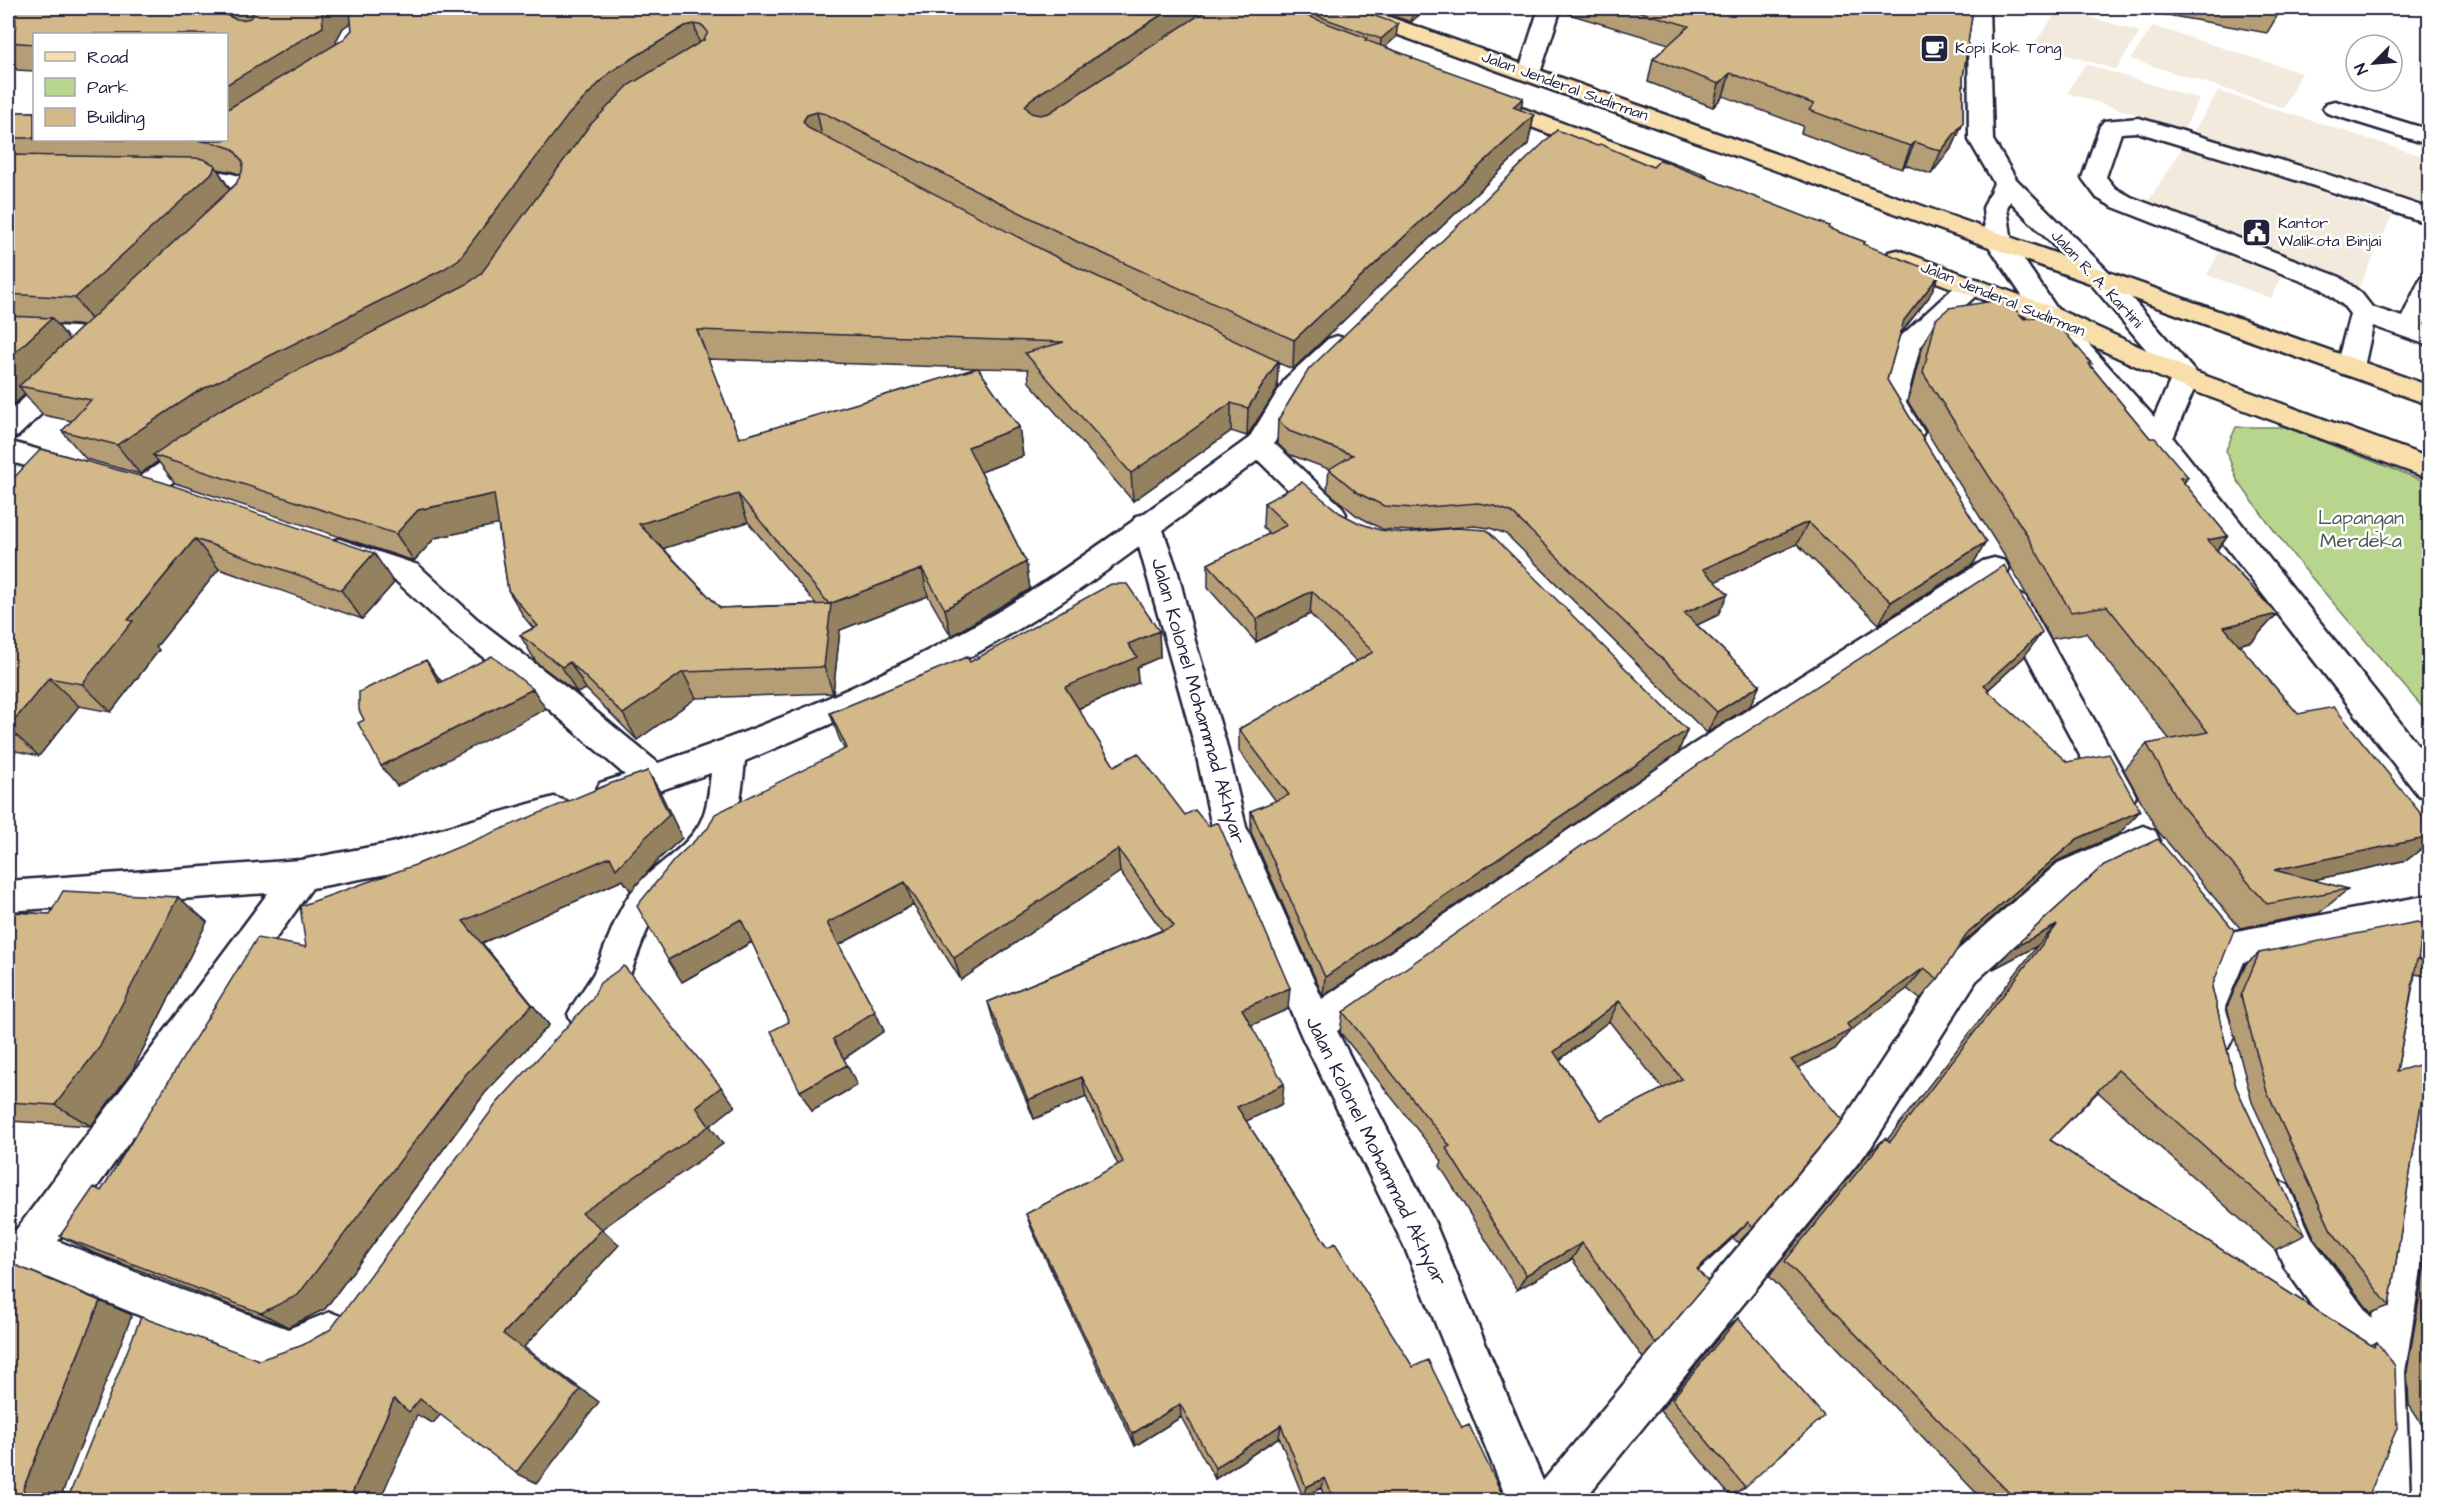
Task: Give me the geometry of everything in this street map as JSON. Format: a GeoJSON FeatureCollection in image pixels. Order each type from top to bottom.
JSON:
{"type":"FeatureCollection","features":[{"type":"Feature","properties":{"kind":"main road","name":"Jalan Jenderal Sudirman"},"geometry":{"type":"LineString","coordinates":[[1345,8],[2430,396]]}},
{"type":"Feature","properties":{"kind":"main road"},"geometry":{"type":"LineString","coordinates":[[1471,96],[1552,138],[1716,189]]}},
{"type":"Feature","properties":{"kind":"main road","name":"Jalan Jenderal Sudirman"},"geometry":{"type":"LineString","coordinates":[[1882,252],[2049,315],[2185,378],[2430,469]]}},
{"type":"Feature","properties":{"kind":"street"},"geometry":{"type":"LineString","coordinates":[[1530,74],[1550,8]]}},
{"type":"Feature","properties":{"kind":"street","name":"Jalan R. A. Kartini"},"geometry":{"type":"LineString","coordinates":[[1978,8],[1981,140],[2006,183],[2101,279],[2185,378]]}},
{"type":"Feature","properties":{"kind":"street"},"geometry":{"type":"LineString","coordinates":[[2335,108],[2430,138]]}},
{"type":"Feature","properties":{"kind":"street"},"geometry":{"type":"LineString","coordinates":[[2430,217],[2314,178],[2139,125],[2112,126],[2094,177],[2106,193],[2122,202],[2331,283],[2352,299],[2363,313],[2419,334],[2430,284]]}},
{"type":"Feature","properties":{"kind":"street"},"geometry":{"type":"LineString","coordinates":[[156,177],[228,180],[247,190],[248,198],[243,206],[217,231]]}},
{"type":"Feature","properties":{"kind":"street"},"geometry":{"type":"LineString","coordinates":[[2006,183],[1995,208],[1998,242],[2049,315],[2158,439],[2430,785]]}},
{"type":"Feature","properties":{"kind":"street"},"geometry":{"type":"LineString","coordinates":[[1922,451],[1892,402],[1908,344],[1971,286]]}},
{"type":"Feature","properties":{"kind":"street"},"geometry":{"type":"LineString","coordinates":[[2350,367],[2363,313]]}},
{"type":"Feature","properties":{"kind":"street"},"geometry":{"type":"LineString","coordinates":[[8,896],[301,875],[393,858],[655,780],[729,753],[820,715],[916,670],[1011,619],[1101,559],[1146,524],[1259,445],[1286,380],[1356,327]]}},
{"type":"Feature","properties":{"kind":"street"},"geometry":{"type":"LineString","coordinates":[[8,332],[114,330],[8,429]]}},
{"type":"Feature","properties":{"kind":"street"},"geometry":{"type":"LineString","coordinates":[[2158,439],[2185,378]]}},
{"type":"Feature","properties":{"kind":"street"},"geometry":{"type":"LineString","coordinates":[[123,482],[219,436]]}},
{"type":"Feature","properties":{"kind":"street"},"geometry":{"type":"LineString","coordinates":[[1259,445],[1340,521],[1356,531]]}},
{"type":"Feature","properties":{"kind":"street"},"geometry":{"type":"LineString","coordinates":[[14,462],[123,482],[183,498]]}},
{"type":"Feature","properties":{"kind":"street","name":"Jalan Kolonel Mohammad Akhyar"},"geometry":{"type":"LineString","coordinates":[[1146,524],[1210,743],[1229,827],[1315,1025],[1420,1235],[1529,1500]]}},
{"type":"Feature","properties":{"kind":"street"},"geometry":{"type":"LineString","coordinates":[[317,543],[407,573],[466,627],[561,701],[655,780]]}},
{"type":"Feature","properties":{"kind":"street"},"geometry":{"type":"LineString","coordinates":[[1315,1025],[1696,747],[1988,560],[2154,854],[2070,874],[1963,969],[1857,1134],[1556,1500]]}},
{"type":"Feature","properties":{"kind":"street"},"geometry":{"type":"LineString","coordinates":[[563,1039],[594,1006],[640,910],[674,871],[707,840],[722,810],[729,753]]}},
{"type":"Feature","properties":{"kind":"street"},"geometry":{"type":"LineString","coordinates":[[301,875],[17,1250],[153,1319],[288,1350],[314,1341],[342,1326],[356,1307]]}},
{"type":"Feature","properties":{"kind":"street"},"geometry":{"type":"LineString","coordinates":[[2223,1072],[2207,1007],[2220,935],[2430,910]]}},
{"type":"Feature","properties":{"kind":"street"},"geometry":{"type":"LineString","coordinates":[[2388,1500],[2384,1372],[2420,1217],[2430,1083]]}},
{"type":"Feature","properties":{"kind":"street"},"geometry":{"type":"LineString","coordinates":[[2260,1168],[2299,1254],[2384,1372]]}},
{"type":"Feature","properties":{"kind":"shaded area"},"geometry":{"type":"Polygon","coordinates":[[[2060,8],[2140,32],[2116,70],[2034,44],[2060,8]]]}},
{"type":"Feature","properties":{"kind":"shaded area"},"geometry":{"type":"Polygon","coordinates":[[[2153,26],[2302,73],[2284,108],[2131,59],[2153,26]]]}},
{"type":"Feature","properties":{"kind":"shaded area"},"geometry":{"type":"Polygon","coordinates":[[[2085,64],[2199,99],[2184,129],[2067,93],[2085,64]]]}},
{"type":"Feature","properties":{"kind":"shaded area"},"geometry":{"type":"Polygon","coordinates":[[[2218,91],[2429,158],[2429,209],[2194,131],[2218,91]]]}},
{"type":"Feature","properties":{"kind":"shaded area"},"geometry":{"type":"Polygon","coordinates":[[[2184,145],[2392,216],[2355,296],[2285,270],[2271,298],[2207,275],[2222,247],[2138,217],[2184,145]]]}},
{"type":"Feature","properties":{"kind":"green space","name":"Lapangan Merdeka"},"geometry":{"type":"Polygon","coordinates":[[[2236,427],[2285,427],[2429,483],[2429,715],[2300,564],[2237,480],[2226,450],[2236,427]]]}},
{"type":"Feature","properties":{"kind":"building"},"geometry":{"type":"Polygon","coordinates":[[[8,8],[210,8],[242,20],[250,18],[254,12],[252,8],[324,8],[323,27],[228,84],[228,33],[33,33],[33,44],[8,42],[8,34],[16,28],[15,10],[8,11],[8,8]]]}},
{"type":"Feature","properties":{"kind":"building"},"geometry":{"type":"Polygon","coordinates":[[[354,8],[1172,8],[1031,99],[1025,106],[1031,113],[1040,115],[1049,113],[1210,8],[1286,8],[1367,38],[1365,40],[1411,58],[1523,98],[1513,107],[1534,115],[1294,340],[1082,244],[826,114],[817,112],[807,115],[803,121],[808,128],[1062,260],[1278,361],[1248,408],[1231,403],[1131,473],[1025,353],[1064,342],[697,330],[739,438],[978,368],[1019,427],[968,447],[1026,562],[945,609],[922,569],[829,604],[738,494],[639,524],[720,608],[831,604],[824,667],[683,672],[623,714],[570,662],[562,667],[520,635],[538,626],[508,590],[494,494],[418,510],[396,534],[153,455],[220,410],[465,285],[480,275],[589,126],[629,85],[704,40],[708,32],[703,26],[694,24],[685,26],[610,72],[569,114],[459,259],[444,269],[197,392],[117,445],[62,431],[91,400],[19,386],[236,184],[242,172],[243,162],[233,149],[202,141],[228,141],[228,109],[343,40],[352,30],[350,11],[354,8]]]}},
{"type":"Feature","properties":{"kind":"building"},"geometry":{"type":"Polygon","coordinates":[[[1296,8],[1352,8],[1398,24],[1381,39],[1296,8]]]}},
{"type":"Feature","properties":{"kind":"building"},"geometry":{"type":"Polygon","coordinates":[[[1627,8],[1973,8],[1963,78],[1963,123],[1941,151],[1915,142],[1911,146],[1885,138],[1809,110],[1814,104],[1730,73],[1719,84],[1653,59],[1689,26],[1627,8]]]}},
{"type":"Feature","properties":{"kind":"building"},"geometry":{"type":"Polygon","coordinates":[[[8,112],[33,112],[33,138],[8,138],[8,112]]]}},
{"type":"Feature","properties":{"kind":"building"},"geometry":{"type":"Polygon","coordinates":[[[1557,130],[1597,146],[1600,144],[1653,167],[1660,160],[1829,226],[1828,228],[1865,242],[1863,244],[1940,274],[1904,320],[1887,380],[1986,542],[1891,602],[1808,522],[1703,569],[1728,594],[1684,613],[1760,685],[1717,712],[1511,512],[1478,503],[1415,508],[1384,506],[1358,493],[1329,469],[1353,455],[1289,431],[1278,420],[1309,369],[1557,130]]]}},
{"type":"Feature","properties":{"kind":"building"},"geometry":{"type":"Polygon","coordinates":[[[8,155],[195,158],[215,165],[213,172],[75,298],[8,294],[8,155]]]}},
{"type":"Feature","properties":{"kind":"building"},"geometry":{"type":"Polygon","coordinates":[[[2006,299],[2024,319],[2050,315],[2150,438],[2155,438],[2188,477],[2180,478],[2228,536],[2207,540],[2277,614],[2224,627],[2298,714],[2334,707],[2430,825],[2430,837],[2274,870],[2348,889],[2267,904],[2181,805],[2147,744],[2208,732],[2107,606],[2071,612],[2025,532],[1923,373],[1936,319],[1949,308],[2006,299]]]}},
{"type":"Feature","properties":{"kind":"building"},"geometry":{"type":"Polygon","coordinates":[[[8,316],[52,318],[8,359],[8,316]]]}},
{"type":"Feature","properties":{"kind":"building"},"geometry":{"type":"Polygon","coordinates":[[[41,449],[162,482],[374,553],[341,590],[195,539],[128,620],[133,621],[82,684],[49,678],[8,728],[8,484],[41,449]]]}},
{"type":"Feature","properties":{"kind":"building"},"geometry":{"type":"Polygon","coordinates":[[[1302,482],[1340,513],[1380,530],[1404,533],[1457,528],[1487,530],[1687,730],[1325,977],[1251,811],[1289,795],[1239,729],[1373,652],[1312,591],[1257,619],[1208,564],[1287,525],[1264,503],[1302,482]]]}},
{"type":"Feature","properties":{"kind":"building"},"geometry":{"type":"Polygon","coordinates":[[[2004,565],[2042,632],[1984,685],[2067,762],[2109,754],[2140,811],[2077,839],[1967,934],[1938,979],[1924,968],[1847,1024],[1851,1030],[1791,1060],[1842,1120],[1753,1227],[1748,1222],[1697,1269],[1708,1282],[1656,1344],[1582,1243],[1526,1275],[1446,1148],[1450,1146],[1343,1012],[1729,743],[2004,565]],[[1619,1001],[1554,1052],[1601,1120],[1682,1079],[1619,1001]]]}},
{"type":"Feature","properties":{"kind":"building"},"geometry":{"type":"Polygon","coordinates":[[[1111,584],[1127,584],[1159,631],[1128,644],[1137,657],[1065,687],[1114,766],[1138,753],[1185,815],[1195,810],[1208,826],[1218,822],[1290,988],[1242,1009],[1284,1084],[1237,1107],[1328,1247],[1335,1243],[1413,1367],[1428,1360],[1462,1428],[1469,1425],[1504,1498],[1499,1500],[1334,1500],[1325,1478],[1306,1487],[1281,1425],[1215,1468],[1180,1404],[1132,1434],[1026,1214],[1123,1162],[1082,1077],[1028,1100],[988,1002],[1174,926],[1118,849],[954,958],[905,882],[827,923],[875,1011],[833,1039],[847,1065],[800,1091],[771,1031],[789,1022],[741,919],[668,960],[637,906],[674,860],[708,828],[715,814],[847,748],[830,713],[967,657],[970,662],[1111,584]]]}},
{"type":"Feature","properties":{"kind":"building"},"geometry":{"type":"Polygon","coordinates":[[[492,656],[533,689],[381,766],[358,723],[364,720],[359,710],[359,692],[426,660],[439,683],[492,656]]]}},
{"type":"Feature","properties":{"kind":"building"},"geometry":{"type":"Polygon","coordinates":[[[648,771],[669,815],[616,869],[610,857],[463,921],[532,1005],[466,1074],[298,1295],[261,1313],[60,1236],[94,1187],[101,1191],[257,938],[306,947],[300,906],[418,864],[609,784],[648,771]]]}},
{"type":"Feature","properties":{"kind":"building"},"geometry":{"type":"Polygon","coordinates":[[[2158,839],[2234,930],[2212,987],[2236,1087],[2305,1235],[2118,1070],[2050,1140],[2374,1347],[2377,1342],[2395,1366],[2397,1428],[2367,1500],[2007,1500],[2012,1496],[1785,1261],[1885,1138],[1890,1142],[2057,925],[2013,948],[2104,865],[2158,839]]]}},
{"type":"Feature","properties":{"kind":"building"},"geometry":{"type":"Polygon","coordinates":[[[63,891],[178,897],[99,1048],[55,1105],[8,1102],[8,1035],[12,1028],[8,1028],[8,912],[50,914],[63,891]]]}},
{"type":"Feature","properties":{"kind":"building"},"geometry":{"type":"Polygon","coordinates":[[[2417,922],[2424,924],[2418,959],[2430,956],[2430,962],[2417,959],[2397,1071],[2430,1062],[2430,1064],[2426,1072],[2389,1306],[2331,1230],[2267,1092],[2241,996],[2259,953],[2417,922]]]}},
{"type":"Feature","properties":{"kind":"building"},"geometry":{"type":"Polygon","coordinates":[[[624,966],[721,1087],[696,1107],[709,1126],[582,1213],[602,1229],[503,1334],[580,1390],[516,1473],[420,1399],[409,1412],[394,1399],[349,1500],[8,1500],[8,1262],[100,1301],[23,1489],[25,1493],[70,1493],[141,1317],[259,1360],[303,1345],[331,1329],[497,1103],[592,999],[600,983],[624,966]]]}},
{"type":"Feature","properties":{"kind":"building"},"geometry":{"type":"Polygon","coordinates":[[[1738,1318],[1824,1416],[1745,1487],[1672,1399],[1738,1318]]]}},
{"type":"Feature","properties":{"kind":"place","name":"Kopi Kok Tong"},"geometry":{"type":"Point","coordinates":[1934,48]}},
{"type":"Feature","properties":{"kind":"place","name":"Kantor Walikota Binjai"},"geometry":{"type":"Point","coordinates":[2257,232]}}]}
